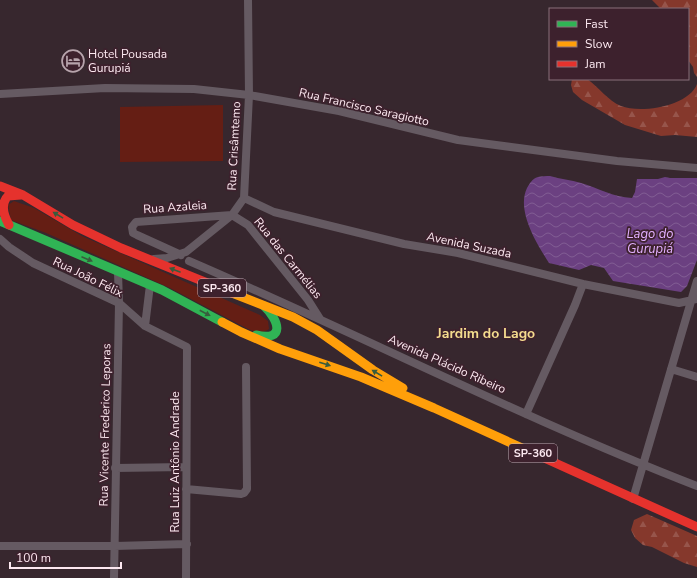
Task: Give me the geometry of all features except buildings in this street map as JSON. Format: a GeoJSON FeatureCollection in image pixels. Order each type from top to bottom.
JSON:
{"type":"FeatureCollection","features":[{"type":"Feature","properties":{"kind":"main road","name":"SP-360"},"geometry":{"type":"LineString","coordinates":[[0,186],[22,195],[73,225],[149,260],[293,317],[317,330],[340,348],[434,408]]}},
{"type":"Feature","properties":{"kind":"main road"},"geometry":{"type":"LineString","coordinates":[[9,225],[2,216],[0,210],[1,204],[4,198],[22,195]]}},
{"type":"Feature","properties":{"kind":"main road","name":"SP-360"},"geometry":{"type":"LineString","coordinates":[[0,221],[162,290],[241,332],[280,349],[361,377],[434,408],[697,527]]}},
{"type":"Feature","properties":{"kind":"main road"},"geometry":{"type":"LineString","coordinates":[[241,332],[265,337],[271,336],[274,333],[277,328],[277,322],[262,304]]}},
{"type":"Feature","properties":{"kind":"street","name":"Rua Crisâmtemo"},"geometry":{"type":"LineString","coordinates":[[244,198],[249,95],[248,0]]}},
{"type":"Feature","properties":{"kind":"street","name":"Rua Francisco Saragiotto"},"geometry":{"type":"LineString","coordinates":[[0,94],[105,88],[194,89],[249,95],[339,111],[458,140],[617,161],[697,168]]}},
{"type":"Feature","properties":{"kind":"street"},"geometry":{"type":"LineString","coordinates":[[149,260],[183,254],[232,215],[244,198]]}},
{"type":"Feature","properties":{"kind":"street","name":"Avenida Suzada"},"geometry":{"type":"LineString","coordinates":[[244,198],[274,212],[301,220],[404,244],[458,253],[583,284],[679,303],[694,300]]}},
{"type":"Feature","properties":{"kind":"street","name":"Rua Azaleia"},"geometry":{"type":"LineString","coordinates":[[183,254],[137,235],[133,232],[132,228],[136,222],[232,215]]}},
{"type":"Feature","properties":{"kind":"street","name":"Rua das Carmélias"},"geometry":{"type":"LineString","coordinates":[[232,215],[248,225],[308,300],[321,319]]}},
{"type":"Feature","properties":{"kind":"street","name":"Rua João Félix"},"geometry":{"type":"LineString","coordinates":[[0,239],[33,263],[119,303],[145,326],[187,347]]}},
{"type":"Feature","properties":{"kind":"street"},"geometry":{"type":"LineString","coordinates":[[183,254],[195,270],[207,282]]}},
{"type":"Feature","properties":{"kind":"street","name":"Avenida Plácido Ribeiro"},"geometry":{"type":"LineString","coordinates":[[189,261],[276,298],[526,414],[643,465],[697,486]]}},
{"type":"Feature","properties":{"kind":"street","name":"Rua Vicente Frederico Leporas"},"geometry":{"type":"LineString","coordinates":[[114,578],[119,303],[118,272]]}},
{"type":"Feature","properties":{"kind":"street"},"geometry":{"type":"LineString","coordinates":[[633,499],[671,369],[694,300],[697,281]]}},
{"type":"Feature","properties":{"kind":"street"},"geometry":{"type":"LineString","coordinates":[[526,414],[583,284]]}},
{"type":"Feature","properties":{"kind":"street"},"geometry":{"type":"LineString","coordinates":[[145,326],[150,285]]}},
{"type":"Feature","properties":{"kind":"street","name":"Rua Luiz Antônio Andrade"},"geometry":{"type":"LineString","coordinates":[[186,578],[187,347]]}},
{"type":"Feature","properties":{"kind":"street"},"geometry":{"type":"LineString","coordinates":[[186,489],[241,494],[247,489],[246,367]]}},
{"type":"Feature","properties":{"kind":"street"},"geometry":{"type":"LineString","coordinates":[[671,369],[697,377]]}},
{"type":"Feature","properties":{"kind":"street"},"geometry":{"type":"LineString","coordinates":[[116,468],[186,466]]}},
{"type":"Feature","properties":{"kind":"street"},"geometry":{"type":"LineString","coordinates":[[0,546],[115,546],[187,544]]}},
{"type":"Feature","properties":{"kind":"shaded area"},"geometry":{"type":"Polygon","coordinates":[[[223,105],[223,161],[120,162],[120,107],[223,105]]]}},
{"type":"Feature","properties":{"kind":"shaded area"},"geometry":{"type":"Polygon","coordinates":[[[14,201],[34,208],[82,236],[260,315],[268,321],[269,329],[264,332],[258,332],[248,329],[170,288],[46,233],[11,220],[8,205],[14,201]]]}},
{"type":"Feature","properties":{"kind":"green space"},"geometry":{"type":"Polygon","coordinates":[[[652,0],[697,0],[697,77],[689,61],[689,8],[660,8],[652,0]]]}},
{"type":"Feature","properties":{"kind":"green space"},"geometry":{"type":"Polygon","coordinates":[[[572,80],[588,80],[616,104],[640,109],[675,103],[685,98],[692,92],[697,84],[697,137],[675,135],[661,136],[625,125],[582,100],[573,92],[571,85],[572,80]]]}},
{"type":"Feature","properties":{"kind":"green space"},"geometry":{"type":"Polygon","coordinates":[[[647,514],[697,536],[697,567],[684,563],[652,547],[643,545],[635,538],[631,530],[634,520],[647,514]]]}},
{"type":"Feature","properties":{"kind":"water","name":"Lago do Gurupiá"},"geometry":{"type":"Polygon","coordinates":[[[550,176],[581,183],[618,196],[632,198],[635,192],[637,179],[658,179],[665,177],[697,178],[697,260],[687,286],[681,292],[613,281],[604,268],[591,265],[579,270],[549,263],[529,227],[524,207],[524,197],[531,181],[538,177],[550,176]]]}},
{"type":"Feature","properties":{"kind":"traffic: fast"},"geometry":{"type":"LineString","coordinates":[[0,221],[162,290],[222,322]]}},
{"type":"Feature","properties":{"kind":"traffic: fast"},"geometry":{"type":"LineString","coordinates":[[256,335],[266,336],[276,333],[276,323],[264,306]]}},
{"type":"Feature","properties":{"kind":"traffic: slow"},"geometry":{"type":"LineString","coordinates":[[232,293],[293,317],[317,330],[373,370],[403,388]]}},
{"type":"Feature","properties":{"kind":"traffic: slow"},"geometry":{"type":"LineString","coordinates":[[222,322],[280,349],[361,377],[542,457]]}},
{"type":"Feature","properties":{"kind":"traffic: jam"},"geometry":{"type":"LineString","coordinates":[[0,186],[23,195],[73,225],[121,248],[232,293]]}},
{"type":"Feature","properties":{"kind":"traffic: jam"},"geometry":{"type":"LineString","coordinates":[[9,225],[4,214],[4,203],[8,196],[21,195]]}},
{"type":"Feature","properties":{"kind":"traffic: jam"},"geometry":{"type":"LineString","coordinates":[[542,457],[697,527]]}},
{"type":"Feature","properties":{"kind":"place","name":"Hotel Pousada Gurupiá"},"geometry":{"type":"Point","coordinates":[73,61]}},
{"type":"Feature","properties":{"kind":"district","name":"Jardim do Lago"},"geometry":{"type":"Point","coordinates":[486,333]}}]}
